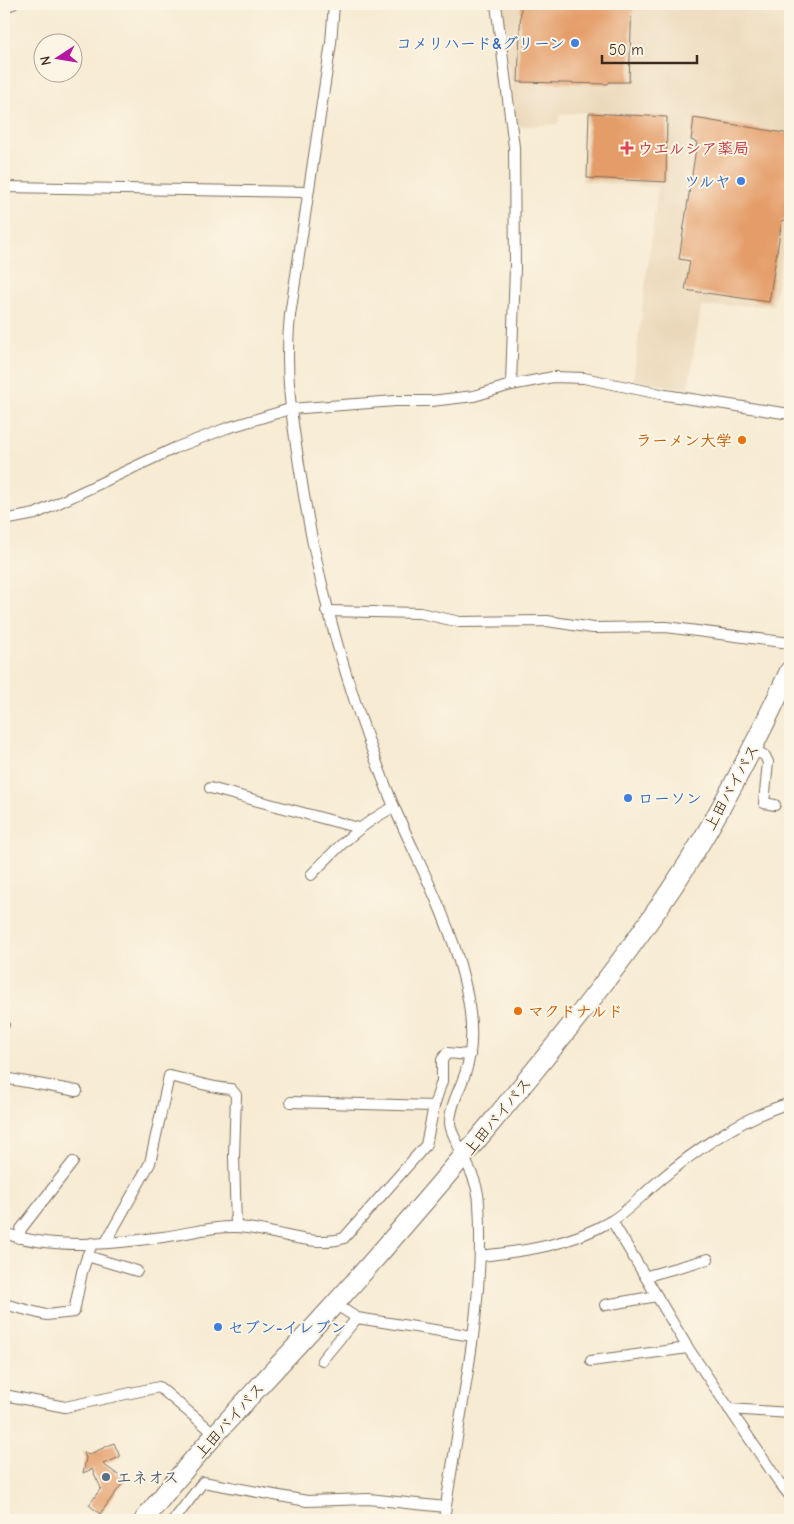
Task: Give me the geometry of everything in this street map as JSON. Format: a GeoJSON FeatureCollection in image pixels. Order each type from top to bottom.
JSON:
{"type":"FeatureCollection","features":[{"type":"Feature","properties":{"kind":"highway","name":"上田バイパス"},"geometry":{"type":"LineString","coordinates":[[144,1520],[214,1434],[335,1304],[463,1157],[586,1009],[623,959],[691,858],[754,749],[790,670]]}},
{"type":"Feature","properties":{"kind":"street"},"geometry":{"type":"LineString","coordinates":[[4,7],[13,4]]}},
{"type":"Feature","properties":{"kind":"street"},"geometry":{"type":"LineString","coordinates":[[334,4],[286,353],[290,409],[308,527],[326,612],[352,696],[394,807],[423,869],[461,968],[470,1012],[472,1034],[470,1055],[450,1120],[451,1132],[477,1187],[480,1256],[473,1336],[444,1520]]}},
{"type":"Feature","properties":{"kind":"street"},"geometry":{"type":"LineString","coordinates":[[496,4],[514,147],[515,268],[511,385]]}},
{"type":"Feature","properties":{"kind":"street"},"geometry":{"type":"LineString","coordinates":[[4,187],[307,192]]}},
{"type":"Feature","properties":{"kind":"street"},"geometry":{"type":"LineString","coordinates":[[4,520],[35,514],[175,448],[227,428],[290,409],[395,401],[431,401],[474,396],[511,385],[553,377],[584,378],[665,395],[790,414]]}},
{"type":"Feature","properties":{"kind":"street"},"geometry":{"type":"LineString","coordinates":[[326,612],[420,613],[460,622],[547,620],[593,628],[666,627],[790,643]]}},
{"type":"Feature","properties":{"kind":"street"},"geometry":{"type":"LineString","coordinates":[[754,749],[765,756],[768,762],[764,803],[775,805]]}},
{"type":"Feature","properties":{"kind":"street"},"geometry":{"type":"LineString","coordinates":[[210,788],[359,828]]}},
{"type":"Feature","properties":{"kind":"street"},"geometry":{"type":"LineString","coordinates":[[311,875],[359,828],[394,807]]}},
{"type":"Feature","properties":{"kind":"street"},"geometry":{"type":"LineString","coordinates":[[4,1233],[19,1238],[60,1245],[164,1237],[208,1228],[236,1226],[298,1238],[335,1241],[344,1238],[426,1145],[434,1106],[442,1081],[442,1060],[447,1053],[470,1055]]}},
{"type":"Feature","properties":{"kind":"street"},"geometry":{"type":"LineString","coordinates":[[106,1242],[150,1163],[169,1076],[199,1081],[213,1088],[231,1089],[236,1095],[234,1156],[236,1226]]}},
{"type":"Feature","properties":{"kind":"street"},"geometry":{"type":"LineString","coordinates":[[4,1078],[77,1091]]}},
{"type":"Feature","properties":{"kind":"street"},"geometry":{"type":"LineString","coordinates":[[291,1102],[434,1106]]}},
{"type":"Feature","properties":{"kind":"street"},"geometry":{"type":"LineString","coordinates":[[480,1256],[547,1247],[612,1221],[703,1147],[742,1122],[758,1117],[770,1109],[790,1103]]}},
{"type":"Feature","properties":{"kind":"street"},"geometry":{"type":"LineString","coordinates":[[19,1238],[21,1228],[73,1162]]}},
{"type":"Feature","properties":{"kind":"street"},"geometry":{"type":"LineString","coordinates":[[612,1221],[647,1276],[688,1348],[790,1496]]}},
{"type":"Feature","properties":{"kind":"street"},"geometry":{"type":"LineString","coordinates":[[4,1304],[46,1315],[74,1312],[82,1272],[92,1243]]}},
{"type":"Feature","properties":{"kind":"street"},"geometry":{"type":"LineString","coordinates":[[87,1256],[137,1271]]}},
{"type":"Feature","properties":{"kind":"street"},"geometry":{"type":"LineString","coordinates":[[647,1276],[708,1259]]}},
{"type":"Feature","properties":{"kind":"street"},"geometry":{"type":"LineString","coordinates":[[605,1305],[657,1296]]}},
{"type":"Feature","properties":{"kind":"street"},"geometry":{"type":"LineString","coordinates":[[335,1304],[357,1318],[473,1336]]}},
{"type":"Feature","properties":{"kind":"street"},"geometry":{"type":"LineString","coordinates":[[322,1360],[357,1318]]}},
{"type":"Feature","properties":{"kind":"street"},"geometry":{"type":"LineString","coordinates":[[591,1361],[688,1348]]}},
{"type":"Feature","properties":{"kind":"street"},"geometry":{"type":"LineString","coordinates":[[4,1395],[65,1406],[159,1387],[214,1434]]}},
{"type":"Feature","properties":{"kind":"street"},"geometry":{"type":"LineString","coordinates":[[729,1409],[790,1413]]}},
{"type":"Feature","properties":{"kind":"street"},"geometry":{"type":"LineString","coordinates":[[174,1520],[204,1482],[307,1501],[368,1499],[446,1507]]}},
{"type":"Feature","properties":{"kind":"shaded area"},"geometry":{"type":"Polygon","coordinates":[[[500,4],[790,4],[790,229],[787,229],[773,305],[701,307],[688,389],[633,380],[658,187],[583,181],[586,112],[561,114],[557,124],[517,127],[500,4]]]}},
{"type":"Feature","properties":{"kind":"building","name":"コメリハード&グリーン"},"geometry":{"type":"Polygon","coordinates":[[[521,4],[632,4],[629,82],[609,82],[608,84],[518,82],[521,4]]]}},
{"type":"Feature","properties":{"kind":"building","name":"ウエルシア薬局"},"geometry":{"type":"Polygon","coordinates":[[[589,113],[667,117],[666,182],[587,178],[589,113]]]}},
{"type":"Feature","properties":{"kind":"building","name":"ツルヤ"},"geometry":{"type":"Polygon","coordinates":[[[694,118],[790,134],[790,221],[782,220],[769,302],[685,290],[690,261],[679,259],[697,142],[691,140],[694,118]]]}},
{"type":"Feature","properties":{"kind":"building"},"geometry":{"type":"Polygon","coordinates":[[[114,1443],[120,1457],[103,1464],[125,1480],[100,1514],[89,1505],[101,1488],[92,1469],[83,1473],[86,1458],[83,1451],[88,1455],[114,1443]]]}},
{"type":"Feature","properties":{"kind":"place","name":"コメリハード&グリーン"},"geometry":{"type":"Point","coordinates":[575,43]}},
{"type":"Feature","properties":{"kind":"place","name":"ウエルシア薬局"},"geometry":{"type":"Point","coordinates":[627,148]}},
{"type":"Feature","properties":{"kind":"place","name":"ツルヤ"},"geometry":{"type":"Point","coordinates":[741,181]}},
{"type":"Feature","properties":{"kind":"place","name":"ラーメン大学"},"geometry":{"type":"Point","coordinates":[742,440]}},
{"type":"Feature","properties":{"kind":"place","name":"ローソン"},"geometry":{"type":"Point","coordinates":[628,798]}},
{"type":"Feature","properties":{"kind":"place","name":"マクドナルド"},"geometry":{"type":"Point","coordinates":[518,1011]}},
{"type":"Feature","properties":{"kind":"place","name":"セブン-イレブン"},"geometry":{"type":"Point","coordinates":[218,1327]}},
{"type":"Feature","properties":{"kind":"place","name":"エネオス"},"geometry":{"type":"Point","coordinates":[106,1477]}}]}
